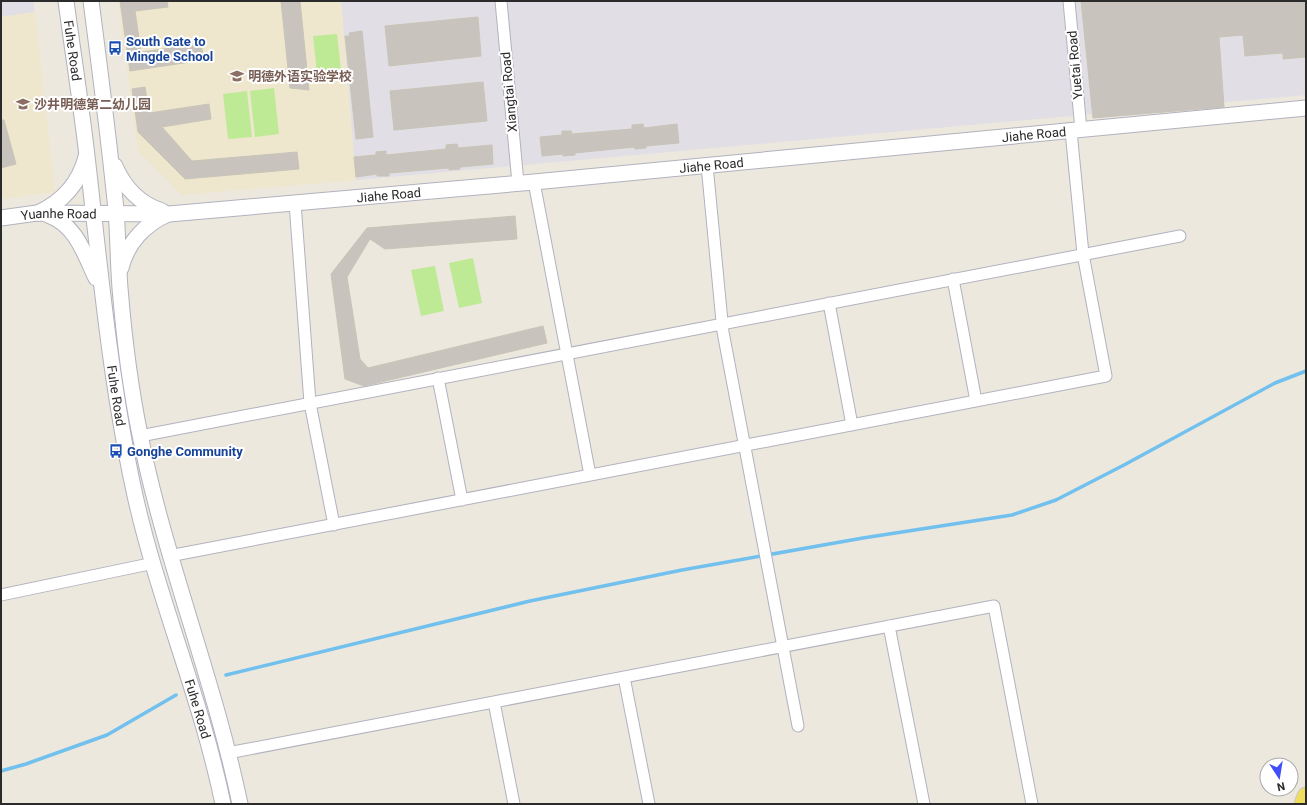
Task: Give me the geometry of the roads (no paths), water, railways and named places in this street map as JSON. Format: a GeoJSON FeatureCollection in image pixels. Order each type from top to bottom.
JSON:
{"type":"FeatureCollection","features":[{"type":"Feature","properties":{"kind":"main road","name":"Fuhe Road"},"geometry":{"type":"LineString","coordinates":[[66,1],[86,154],[101,287],[123,436],[135,493],[154,563],[208,743],[223,804]]}},
{"type":"Feature","properties":{"kind":"main road","name":"Fuhe Road"},"geometry":{"type":"LineString","coordinates":[[91,1],[110,151],[125,339],[140,436],[151,490],[228,753],[240,804]]}},
{"type":"Feature","properties":{"kind":"main road","name":"Jiahe Road"},"geometry":{"type":"LineString","coordinates":[[116,213],[168,214],[518,184],[1306,108]]}},
{"type":"Feature","properties":{"kind":"main road"},"geometry":{"type":"LineString","coordinates":[[110,151],[118,175],[134,195],[156,210],[168,214]]}},
{"type":"Feature","properties":{"kind":"main road"},"geometry":{"type":"LineString","coordinates":[[37,213],[54,205],[67,193],[80,175],[86,154]]}},
{"type":"Feature","properties":{"kind":"main road"},"geometry":{"type":"LineString","coordinates":[[37,213],[56,218],[65,223],[72,230],[101,287]]}},
{"type":"Feature","properties":{"kind":"main road","name":"Yuanhe Road"},"geometry":{"type":"LineString","coordinates":[[1,218],[37,213],[116,213]]}},
{"type":"Feature","properties":{"kind":"main road"},"geometry":{"type":"LineString","coordinates":[[119,277],[126,254],[132,243],[148,225],[158,218],[168,214]]}},
{"type":"Feature","properties":{"kind":"main road"},"geometry":{"type":"LineString","coordinates":[[1303,804],[1306,796]]}},
{"type":"Feature","properties":{"kind":"street","name":"Xiangtai Road"},"geometry":{"type":"LineString","coordinates":[[501,1],[518,184]]}},
{"type":"Feature","properties":{"kind":"street","name":"Yuetai Road"},"geometry":{"type":"LineString","coordinates":[[976,401],[1106,376],[1083,254],[1069,1]]}},
{"type":"Feature","properties":{"kind":"street"},"geometry":{"type":"LineString","coordinates":[[707,166],[722,324],[798,726]]}},
{"type":"Feature","properties":{"kind":"street"},"geometry":{"type":"LineString","coordinates":[[534,182],[590,476]]}},
{"type":"Feature","properties":{"kind":"street"},"geometry":{"type":"LineString","coordinates":[[295,203],[310,403],[334,525]]}},
{"type":"Feature","properties":{"kind":"street"},"geometry":{"type":"LineString","coordinates":[[140,436],[1180,236]]}},
{"type":"Feature","properties":{"kind":"street"},"geometry":{"type":"LineString","coordinates":[[170,556],[976,401],[953,279]]}},
{"type":"Feature","properties":{"kind":"street"},"geometry":{"type":"LineString","coordinates":[[829,303],[852,425]]}},
{"type":"Feature","properties":{"kind":"street"},"geometry":{"type":"LineString","coordinates":[[438,378],[462,500]]}},
{"type":"Feature","properties":{"kind":"street"},"geometry":{"type":"LineString","coordinates":[[1,595],[154,563]]}},
{"type":"Feature","properties":{"kind":"street"},"geometry":{"type":"LineString","coordinates":[[228,753],[994,606],[1032,804]]}},
{"type":"Feature","properties":{"kind":"street"},"geometry":{"type":"LineString","coordinates":[[890,626],[924,804]]}},
{"type":"Feature","properties":{"kind":"street"},"geometry":{"type":"LineString","coordinates":[[624,677],[649,804]]}},
{"type":"Feature","properties":{"kind":"street"},"geometry":{"type":"LineString","coordinates":[[494,702],[514,804]]}},
{"type":"Feature","properties":{"kind":"waterway"},"geometry":{"type":"LineString","coordinates":[[226,675],[530,601],[682,570],[863,538],[1012,515],[1056,500],[1275,383],[1306,371]]}},
{"type":"Feature","properties":{"kind":"waterway"},"geometry":{"type":"LineString","coordinates":[[1,771],[26,764],[107,735],[176,695]]}},
{"type":"Feature","properties":{"kind":"place","name":"South Gate to Mingde School"},"geometry":{"type":"Point","coordinates":[115,48]}},
{"type":"Feature","properties":{"kind":"place","name":"明德外语实验学校"},"geometry":{"type":"Point","coordinates":[237,76]}},
{"type":"Feature","properties":{"kind":"place","name":"沙井明德第二幼儿园"},"geometry":{"type":"Point","coordinates":[23,104]}},
{"type":"Feature","properties":{"kind":"place","name":"Gonghe Community"},"geometry":{"type":"Point","coordinates":[116,451]}}]}
